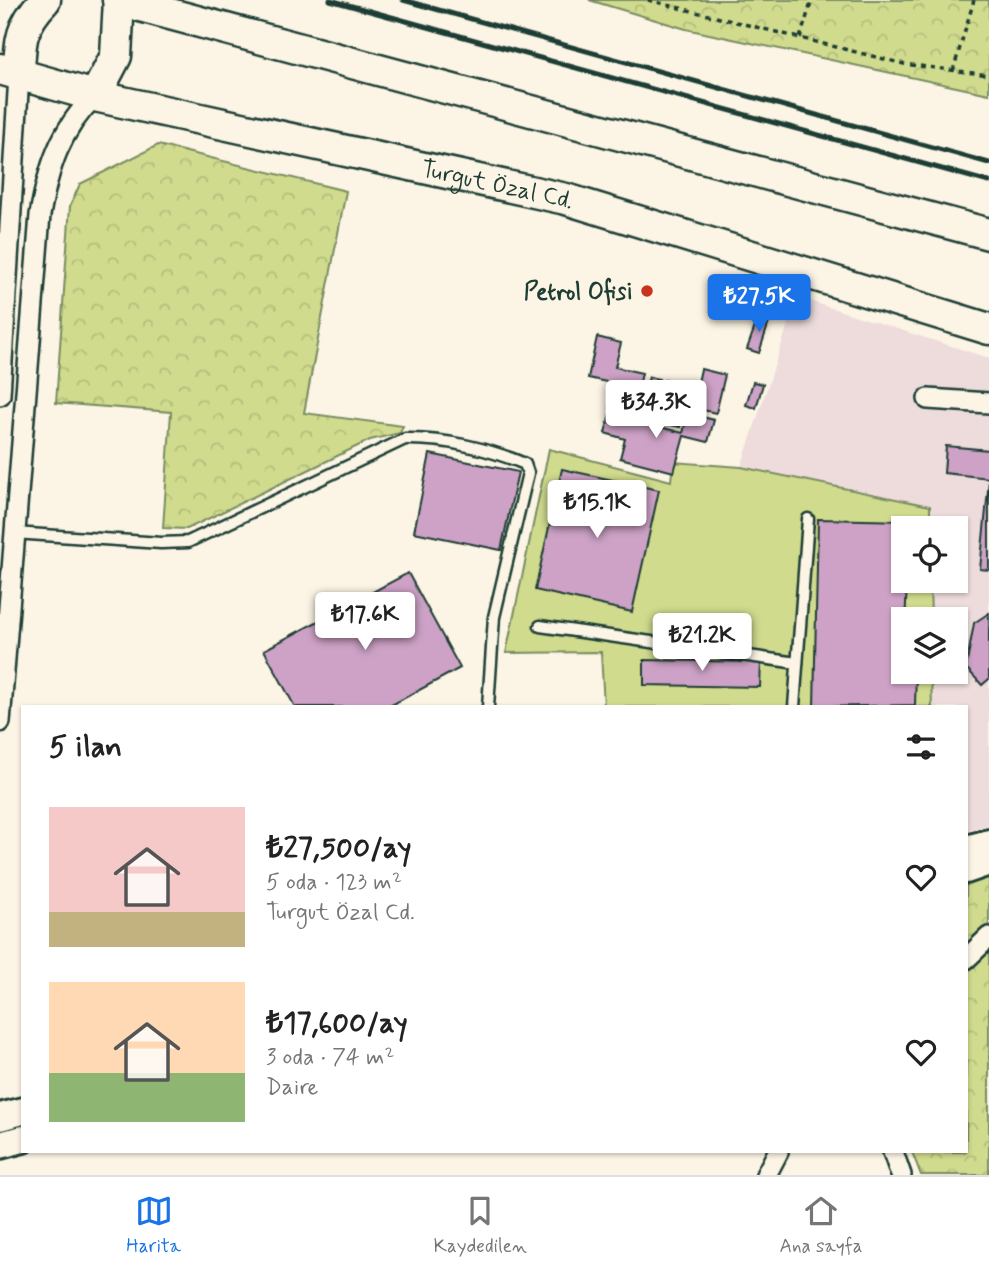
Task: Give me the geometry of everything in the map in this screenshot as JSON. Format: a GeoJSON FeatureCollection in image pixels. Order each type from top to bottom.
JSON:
{"type":"FeatureCollection","features":[{"type":"Feature","properties":{"kind":"main road"},"geometry":{"type":"LineString","coordinates":[[9,72],[21,35],[45,0]]}},
{"type":"Feature","properties":{"kind":"main road"},"geometry":{"type":"LineString","coordinates":[[95,96],[116,56],[119,0],[989,234]]}},
{"type":"Feature","properties":{"kind":"main road","name":"Turgut Özal Cd."},"geometry":{"type":"LineString","coordinates":[[9,72],[95,96],[566,199],[989,329]]}},
{"type":"Feature","properties":{"kind":"street"},"geometry":{"type":"LineString","coordinates":[[0,385],[9,72]]}},
{"type":"Feature","properties":{"kind":"street"},"geometry":{"type":"LineString","coordinates":[[0,722],[40,215],[46,181],[74,116],[95,96]]}},
{"type":"Feature","properties":{"kind":"street"},"geometry":{"type":"LineString","coordinates":[[928,399],[989,403]]}},
{"type":"Feature","properties":{"kind":"street"},"geometry":{"type":"LineString","coordinates":[[968,848],[989,842]]}},
{"type":"Feature","properties":{"kind":"street"},"geometry":{"type":"LineString","coordinates":[[968,869],[989,862]]}},
{"type":"Feature","properties":{"kind":"street"},"geometry":{"type":"LineString","coordinates":[[968,957],[989,937]]}},
{"type":"Feature","properties":{"kind":"street"},"geometry":{"type":"LineString","coordinates":[[0,1117],[21,1112]]}},
{"type":"Feature","properties":{"kind":"street"},"geometry":{"type":"LineString","coordinates":[[0,1145],[21,1140]]}},
{"type":"Feature","properties":{"kind":"street"},"geometry":{"type":"LineString","coordinates":[[766,1175],[777,1153]]}},
{"type":"Feature","properties":{"kind":"street"},"geometry":{"type":"LineString","coordinates":[[893,1153],[901,1175]]}},
{"type":"Feature","properties":{"kind":"lane"},"geometry":{"type":"LineString","coordinates":[[14,533],[161,543],[188,542],[405,439],[429,439],[509,457],[525,464],[528,473],[494,617],[488,705]]}},
{"type":"Feature","properties":{"kind":"lane"},"geometry":{"type":"LineString","coordinates":[[794,705],[808,519]]}},
{"type":"Feature","properties":{"kind":"lane"},"geometry":{"type":"LineString","coordinates":[[540,626],[797,663]]}},
{"type":"Feature","properties":{"kind":"path"},"geometry":{"type":"LineString","coordinates":[[648,0],[904,64],[989,75]]}},
{"type":"Feature","properties":{"kind":"path"},"geometry":{"type":"LineString","coordinates":[[800,39],[812,0]]}},
{"type":"Feature","properties":{"kind":"path"},"geometry":{"type":"LineString","coordinates":[[953,71],[974,0]]}},
{"type":"Feature","properties":{"kind":"shaded area"},"geometry":{"type":"Polygon","coordinates":[[[797,297],[989,358],[989,825],[968,830],[968,705],[932,705],[931,684],[968,684],[968,607],[931,607],[930,593],[968,593],[968,516],[929,516],[929,506],[741,467],[797,297]]]}},
{"type":"Feature","properties":{"kind":"green space"},"geometry":{"type":"Polygon","coordinates":[[[589,0],[989,0],[989,94],[686,29],[589,0]]]}},
{"type":"Feature","properties":{"kind":"green space"},"geometry":{"type":"Polygon","coordinates":[[[158,145],[346,191],[304,413],[403,426],[400,433],[370,440],[187,529],[163,528],[171,412],[56,403],[70,206],[80,184],[158,145]]]}},
{"type":"Feature","properties":{"kind":"green space"},"geometry":{"type":"Polygon","coordinates":[[[549,449],[671,481],[673,462],[741,467],[930,506],[930,516],[891,516],[891,593],[930,593],[931,607],[891,607],[891,684],[931,684],[932,705],[604,705],[601,652],[506,653],[549,449]]]}},
{"type":"Feature","properties":{"kind":"green space"},"geometry":{"type":"Polygon","coordinates":[[[989,869],[989,1175],[921,1175],[912,1153],[968,1153],[968,876],[989,869]]]}},
{"type":"Feature","properties":{"kind":"building"},"geometry":{"type":"Polygon","coordinates":[[[759,315],[770,319],[759,353],[747,349],[759,315]]]}},
{"type":"Feature","properties":{"kind":"building"},"geometry":{"type":"Polygon","coordinates":[[[597,337],[621,343],[615,367],[642,373],[633,413],[610,408],[616,384],[588,378],[597,337]]]}},
{"type":"Feature","properties":{"kind":"building"},"geometry":{"type":"Polygon","coordinates":[[[701,369],[725,375],[716,413],[685,406],[680,427],[655,421],[665,380],[697,387],[701,369]]]}},
{"type":"Feature","properties":{"kind":"building"},"geometry":{"type":"Polygon","coordinates":[[[649,377],[659,379],[648,418],[638,415],[649,377]]]}},
{"type":"Feature","properties":{"kind":"building"},"geometry":{"type":"Polygon","coordinates":[[[753,382],[763,384],[756,408],[746,405],[753,382]]]}},
{"type":"Feature","properties":{"kind":"building"},"geometry":{"type":"Polygon","coordinates":[[[688,413],[714,420],[708,442],[684,436],[674,472],[620,458],[625,439],[605,433],[610,414],[683,433],[688,413]]]}},
{"type":"Feature","properties":{"kind":"building"},"geometry":{"type":"Polygon","coordinates":[[[946,446],[989,450],[989,478],[944,473],[946,446]]]}},
{"type":"Feature","properties":{"kind":"building"},"geometry":{"type":"Polygon","coordinates":[[[430,454],[518,472],[501,550],[414,532],[430,454]]]}},
{"type":"Feature","properties":{"kind":"building"},"geometry":{"type":"Polygon","coordinates":[[[562,469],[659,490],[632,612],[535,590],[562,469]]]}},
{"type":"Feature","properties":{"kind":"building"},"geometry":{"type":"Polygon","coordinates":[[[989,480],[989,570],[980,569],[989,480]]]}},
{"type":"Feature","properties":{"kind":"building"},"geometry":{"type":"Polygon","coordinates":[[[818,519],[891,521],[891,593],[906,593],[906,607],[891,607],[891,684],[916,684],[915,705],[814,705],[818,519]]]}},
{"type":"Feature","properties":{"kind":"building"},"geometry":{"type":"Polygon","coordinates":[[[408,573],[460,668],[392,705],[294,705],[264,650],[408,573]]]}},
{"type":"Feature","properties":{"kind":"building"},"geometry":{"type":"Polygon","coordinates":[[[989,613],[989,679],[982,685],[968,670],[974,623],[989,613]]]}},
{"type":"Feature","properties":{"kind":"building"},"geometry":{"type":"Polygon","coordinates":[[[644,660],[761,662],[760,687],[644,685],[644,660]]]}},
{"type":"Feature","properties":{"kind":"railway"},"geometry":{"type":"LineString","coordinates":[[330,0],[989,182]]}},
{"type":"Feature","properties":{"kind":"railway"},"geometry":{"type":"LineString","coordinates":[[403,0],[989,163]]}},
{"type":"Feature","properties":{"kind":"place","name":"Petrol Ofisi"},"geometry":{"type":"Point","coordinates":[647,291]}}]}
